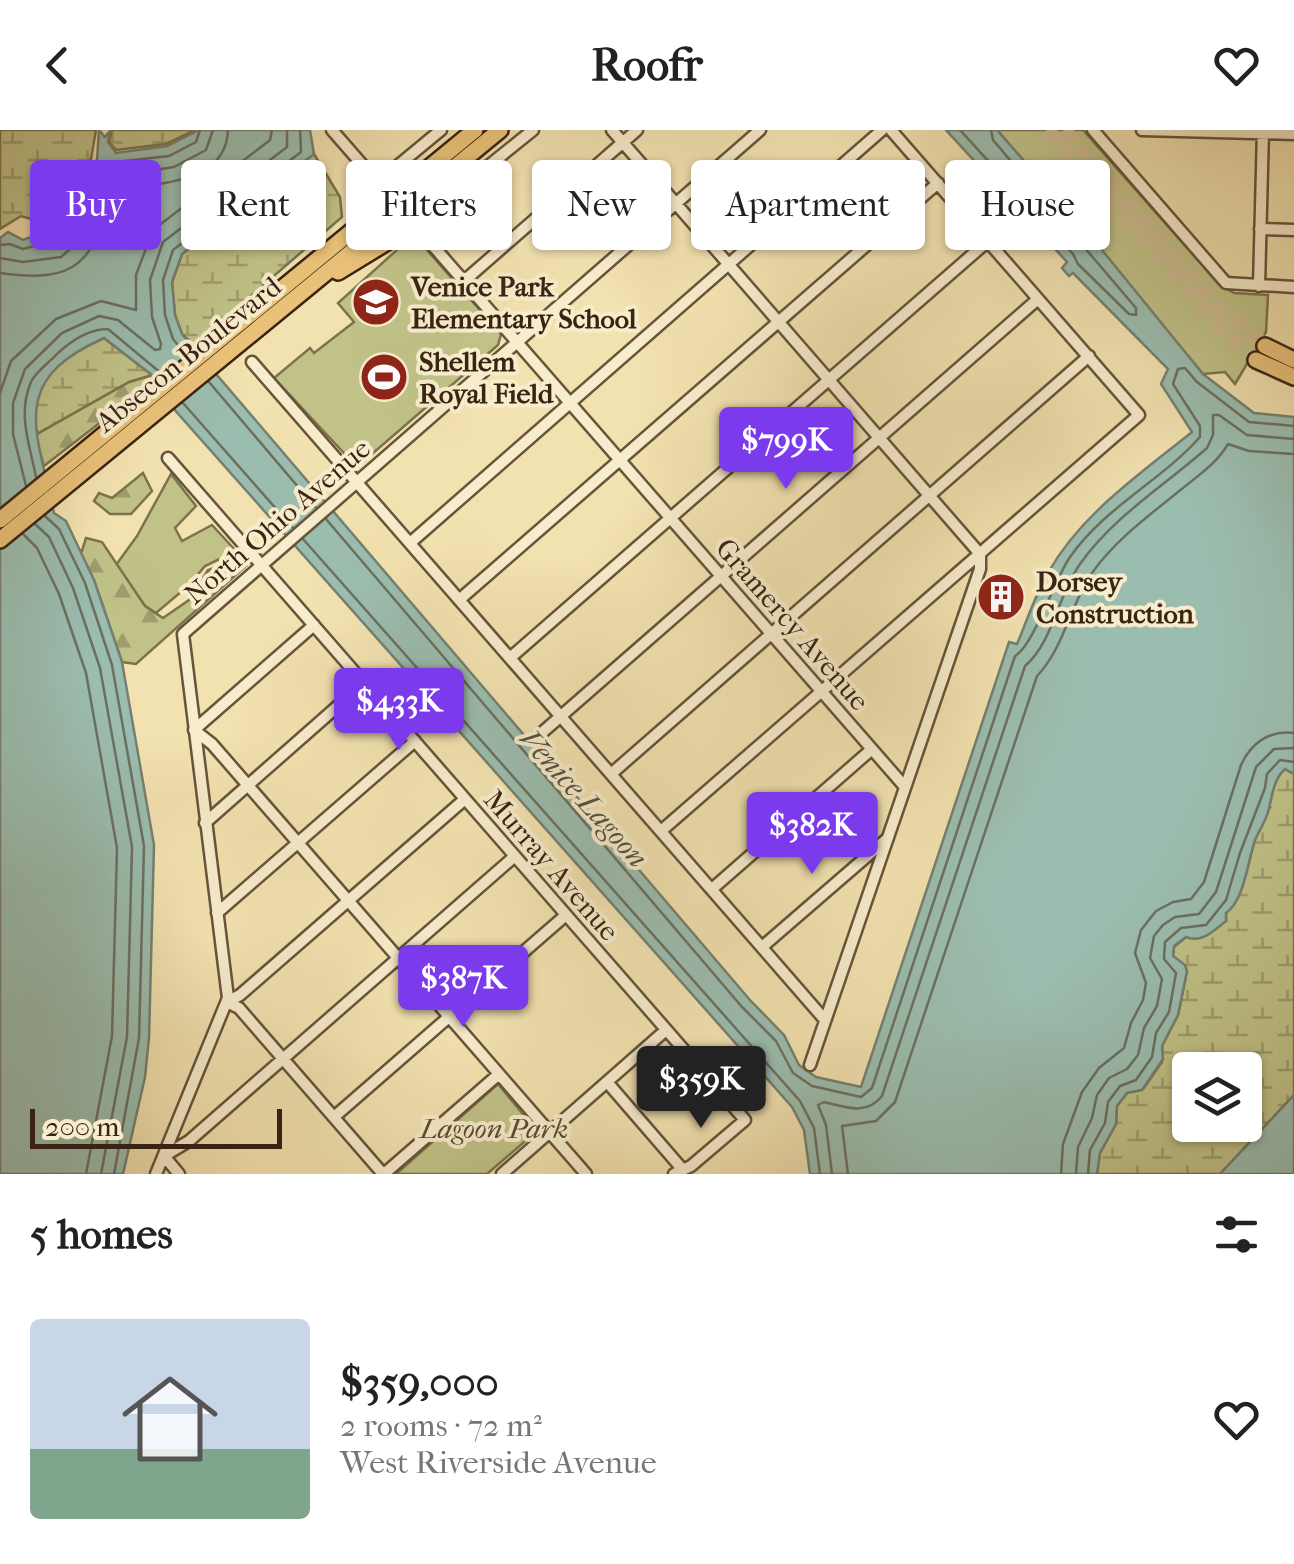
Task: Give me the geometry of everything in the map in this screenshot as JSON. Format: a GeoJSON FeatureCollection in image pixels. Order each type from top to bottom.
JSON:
{"type":"FeatureCollection","features":[{"type":"Feature","properties":{"kind":"highway","name":"Absecon Boulevard"},"geometry":{"type":"LineString","coordinates":[[444,160],[475,130]]}},
{"type":"Feature","properties":{"kind":"highway","name":"Absecon Boulevard"},"geometry":{"type":"LineString","coordinates":[[459,160],[500,130]]}},
{"type":"Feature","properties":{"kind":"highway","name":"Absecon Boulevard"},"geometry":{"type":"LineString","coordinates":[[0,520],[76,467],[346,247]]}},
{"type":"Feature","properties":{"kind":"highway","name":"Absecon Boulevard"},"geometry":{"type":"LineString","coordinates":[[211,357],[316,281],[349,250]]}},
{"type":"Feature","properties":{"kind":"highway"},"geometry":{"type":"LineString","coordinates":[[316,281],[376,250]]}},
{"type":"Feature","properties":{"kind":"highway"},"geometry":{"type":"LineString","coordinates":[[1294,360],[1260,353],[1294,377]]}},
{"type":"Feature","properties":{"kind":"highway","name":"Absecon Boulevard"},"geometry":{"type":"LineString","coordinates":[[0,540],[76,467]]}},
{"type":"Feature","properties":{"kind":"street","name":"Gramercy Avenue"},"geometry":{"type":"LineString","coordinates":[[332,130],[359,160]]}},
{"type":"Feature","properties":{"kind":"street"},"geometry":{"type":"LineString","coordinates":[[405,160],[442,130]]}},
{"type":"Feature","properties":{"kind":"street"},"geometry":{"type":"LineString","coordinates":[[496,160],[533,130]]}},
{"type":"Feature","properties":{"kind":"street"},"geometry":{"type":"LineString","coordinates":[[612,130],[980,554],[980,569],[810,1066]]}},
{"type":"Feature","properties":{"kind":"street"},"geometry":{"type":"LineString","coordinates":[[464,281],[637,130]]}},
{"type":"Feature","properties":{"kind":"street","name":"North Ohio Avenue"},"geometry":{"type":"LineString","coordinates":[[194,730],[182,640],[186,630],[760,130]]}},
{"type":"Feature","properties":{"kind":"street"},"geometry":{"type":"LineString","coordinates":[[410,543],[882,130]]}},
{"type":"Feature","properties":{"kind":"street"},"geometry":{"type":"LineString","coordinates":[[892,130],[945,191]]}},
{"type":"Feature","properties":{"kind":"street"},"geometry":{"type":"LineString","coordinates":[[1093,130],[1226,283],[1294,287]]}},
{"type":"Feature","properties":{"kind":"street"},"geometry":{"type":"LineString","coordinates":[[1142,130],[1294,134]]}},
{"type":"Feature","properties":{"kind":"street"},"geometry":{"type":"LineString","coordinates":[[1259,286],[1263,132]]}},
{"type":"Feature","properties":{"kind":"street"},"geometry":{"type":"LineString","coordinates":[[460,600],[938,183]]}},
{"type":"Feature","properties":{"kind":"street"},"geometry":{"type":"LineString","coordinates":[[1260,229],[1294,230]]}},
{"type":"Feature","properties":{"kind":"street","name":"Gramercy Avenue"},"geometry":{"type":"LineString","coordinates":[[437,250],[905,787]]}},
{"type":"Feature","properties":{"kind":"street"},"geometry":{"type":"LineString","coordinates":[[510,658],[978,250]]}},
{"type":"Feature","properties":{"kind":"street"},"geometry":{"type":"LineString","coordinates":[[662,831],[1139,414],[996,250]]}},
{"type":"Feature","properties":{"kind":"street"},"geometry":{"type":"LineString","coordinates":[[536,737],[1038,299]]}},
{"type":"Feature","properties":{"kind":"street"},"geometry":{"type":"LineString","coordinates":[[611,774],[1089,356]]}},
{"type":"Feature","properties":{"kind":"street"},"geometry":{"type":"LineString","coordinates":[[252,362],[826,1020]]}},
{"type":"Feature","properties":{"kind":"street","name":"Murray Avenue"},"geometry":{"type":"LineString","coordinates":[[168,458],[744,1120],[678,1172]]}},
{"type":"Feature","properties":{"kind":"street"},"geometry":{"type":"LineString","coordinates":[[194,730],[314,625]]}},
{"type":"Feature","properties":{"kind":"street"},"geometry":{"type":"LineString","coordinates":[[205,822],[364,683]]}},
{"type":"Feature","properties":{"kind":"street"},"geometry":{"type":"LineString","coordinates":[[194,730],[212,744],[586,1174]]}},
{"type":"Feature","properties":{"kind":"street"},"geometry":{"type":"LineString","coordinates":[[156,1174],[227,1002],[194,730]]}},
{"type":"Feature","properties":{"kind":"street"},"geometry":{"type":"LineString","coordinates":[[217,913],[414,741]]}},
{"type":"Feature","properties":{"kind":"street"},"geometry":{"type":"LineString","coordinates":[[712,889],[872,749]]}},
{"type":"Feature","properties":{"kind":"street"},"geometry":{"type":"LineString","coordinates":[[227,1002],[240,995],[465,799]]}},
{"type":"Feature","properties":{"kind":"street"},"geometry":{"type":"LineString","coordinates":[[762,947],[888,837]]}},
{"type":"Feature","properties":{"kind":"street"},"geometry":{"type":"LineString","coordinates":[[164,1156],[189,1141],[515,856]]}},
{"type":"Feature","properties":{"kind":"street"},"geometry":{"type":"LineString","coordinates":[[334,1117],[566,915]]}},
{"type":"Feature","properties":{"kind":"street"},"geometry":{"type":"LineString","coordinates":[[227,1002],[239,1008],[384,1174],[499,1074]]}},
{"type":"Feature","properties":{"kind":"street"},"geometry":{"type":"LineString","coordinates":[[502,1174],[666,1030]]}},
{"type":"Feature","properties":{"kind":"street"},"geometry":{"type":"LineString","coordinates":[[607,1082],[678,1172]]}},
{"type":"Feature","properties":{"kind":"street"},"geometry":{"type":"LineString","coordinates":[[164,1156],[179,1174]]}},
{"type":"Feature","properties":{"kind":"green space"},"geometry":{"type":"Polygon","coordinates":[[[0,130],[96,130],[90,160],[30,160],[30,219],[21,216],[0,229],[0,130]]]}},
{"type":"Feature","properties":{"kind":"green space"},"geometry":{"type":"Polygon","coordinates":[[[112,130],[195,130],[166,144],[116,150],[109,142],[112,130]]]}},
{"type":"Feature","properties":{"kind":"green space"},"geometry":{"type":"Polygon","coordinates":[[[997,130],[1083,130],[1109,160],[1022,160],[997,130]]]}},
{"type":"Feature","properties":{"kind":"green space"},"geometry":{"type":"Polygon","coordinates":[[[1110,161],[1219,284],[1234,293],[1268,295],[1266,332],[1235,384],[1225,372],[1203,374],[1098,250],[1110,250],[1110,161]]]}},
{"type":"Feature","properties":{"kind":"green space"},"geometry":{"type":"Polygon","coordinates":[[[326,174],[340,197],[342,217],[326,231],[326,174]]]}},
{"type":"Feature","properties":{"kind":"green space"},"geometry":{"type":"Polygon","coordinates":[[[187,250],[304,250],[194,345],[182,334],[175,315],[172,282],[182,254],[187,250]]]}},
{"type":"Feature","properties":{"kind":"green space"},"geometry":{"type":"Polygon","coordinates":[[[397,250],[427,250],[501,334],[498,345],[357,467],[274,378],[310,348],[314,353],[354,322],[338,303],[397,250]]]}},
{"type":"Feature","properties":{"kind":"green space"},"geometry":{"type":"Polygon","coordinates":[[[104,338],[152,375],[129,382],[35,435],[36,398],[45,378],[68,357],[104,338]]]}},
{"type":"Feature","properties":{"kind":"green space"},"geometry":{"type":"Polygon","coordinates":[[[152,375],[154,381],[44,466],[35,435],[129,382],[152,375]]]}},
{"type":"Feature","properties":{"kind":"green space"},"geometry":{"type":"Polygon","coordinates":[[[143,473],[152,491],[131,514],[110,514],[94,501],[99,493],[112,498],[143,473]]]}},
{"type":"Feature","properties":{"kind":"green space"},"geometry":{"type":"Polygon","coordinates":[[[171,474],[196,506],[175,528],[182,541],[212,525],[236,551],[205,566],[156,613],[145,606],[116,565],[171,474]]]}},
{"type":"Feature","properties":{"kind":"green space"},"geometry":{"type":"Polygon","coordinates":[[[86,538],[102,542],[145,606],[163,618],[189,600],[208,570],[237,560],[246,566],[136,664],[122,662],[81,554],[86,538]]]}},
{"type":"Feature","properties":{"kind":"green space"},"geometry":{"type":"Polygon","coordinates":[[[1285,769],[1294,774],[1294,1095],[1262,1129],[1262,1052],[1172,1052],[1172,1142],[1250,1142],[1220,1174],[1097,1174],[1100,1153],[1116,1124],[1117,1106],[1127,1093],[1144,1088],[1162,1062],[1162,1046],[1178,1015],[1187,971],[1173,956],[1174,947],[1186,937],[1226,921],[1226,912],[1241,890],[1278,778],[1285,769]]]}},
{"type":"Feature","properties":{"kind":"green space","name":"Lagoon Park"},"geometry":{"type":"Polygon","coordinates":[[[498,1084],[537,1131],[487,1174],[396,1174],[498,1084]]]}},
{"type":"Feature","properties":{"kind":"water"},"geometry":{"type":"Polygon","coordinates":[[[99,130],[105,137],[110,131],[108,142],[116,153],[167,146],[199,130],[310,130],[314,154],[306,160],[181,160],[181,250],[187,250],[182,254],[172,282],[175,315],[182,334],[784,1035],[799,1065],[816,1077],[861,1087],[1009,642],[1017,644],[1048,573],[1077,532],[1132,480],[1192,432],[1161,384],[1168,369],[1073,273],[1069,276],[1062,268],[1067,262],[1056,250],[1102,250],[1203,374],[1254,413],[1294,417],[1294,774],[1285,769],[1278,778],[1241,890],[1226,913],[1226,921],[1208,935],[1186,937],[1174,946],[1173,956],[1187,971],[1178,1015],[1162,1046],[1163,1059],[1142,1090],[1127,1093],[1117,1106],[1116,1124],[1100,1153],[1097,1174],[810,1174],[804,1130],[792,1107],[158,391],[152,375],[104,338],[73,354],[53,372],[41,390],[37,432],[54,513],[66,521],[94,580],[122,662],[154,845],[145,1077],[123,1174],[0,1174],[0,238],[8,232],[23,240],[30,237],[30,250],[161,250],[161,160],[97,160],[99,130]]]}},
{"type":"Feature","properties":{"kind":"water"},"geometry":{"type":"Polygon","coordinates":[[[946,130],[997,130],[1023,160],[974,160],[946,130]]]}},
{"type":"Feature","properties":{"kind":"water"},"geometry":{"type":"Polygon","coordinates":[[[1294,1095],[1294,1174],[1220,1174],[1250,1142],[1262,1142],[1262,1129],[1294,1095]]]}},
{"type":"Feature","properties":{"kind":"tunnel"},"geometry":{"type":"LineString","coordinates":[[1047,130],[1219,326],[1256,360]]}},
{"type":"Feature","properties":{"kind":"tunnel"},"geometry":{"type":"LineString","coordinates":[[1064,130],[1220,309],[1265,346]]}},
{"type":"Feature","properties":{"kind":"place","name":"Venice Park Elementary School"},"geometry":{"type":"Point","coordinates":[376,302]}},
{"type":"Feature","properties":{"kind":"place","name":"Shellem Royal Field"},"geometry":{"type":"Point","coordinates":[384,377]}},
{"type":"Feature","properties":{"kind":"place","name":"Dorsey Construction"},"geometry":{"type":"Point","coordinates":[1001,597]}},
{"type":"Feature","properties":{"kind":"water label","name":"Venice Lagoon"},"geometry":{"type":"Point","coordinates":[584,798]}}]}
